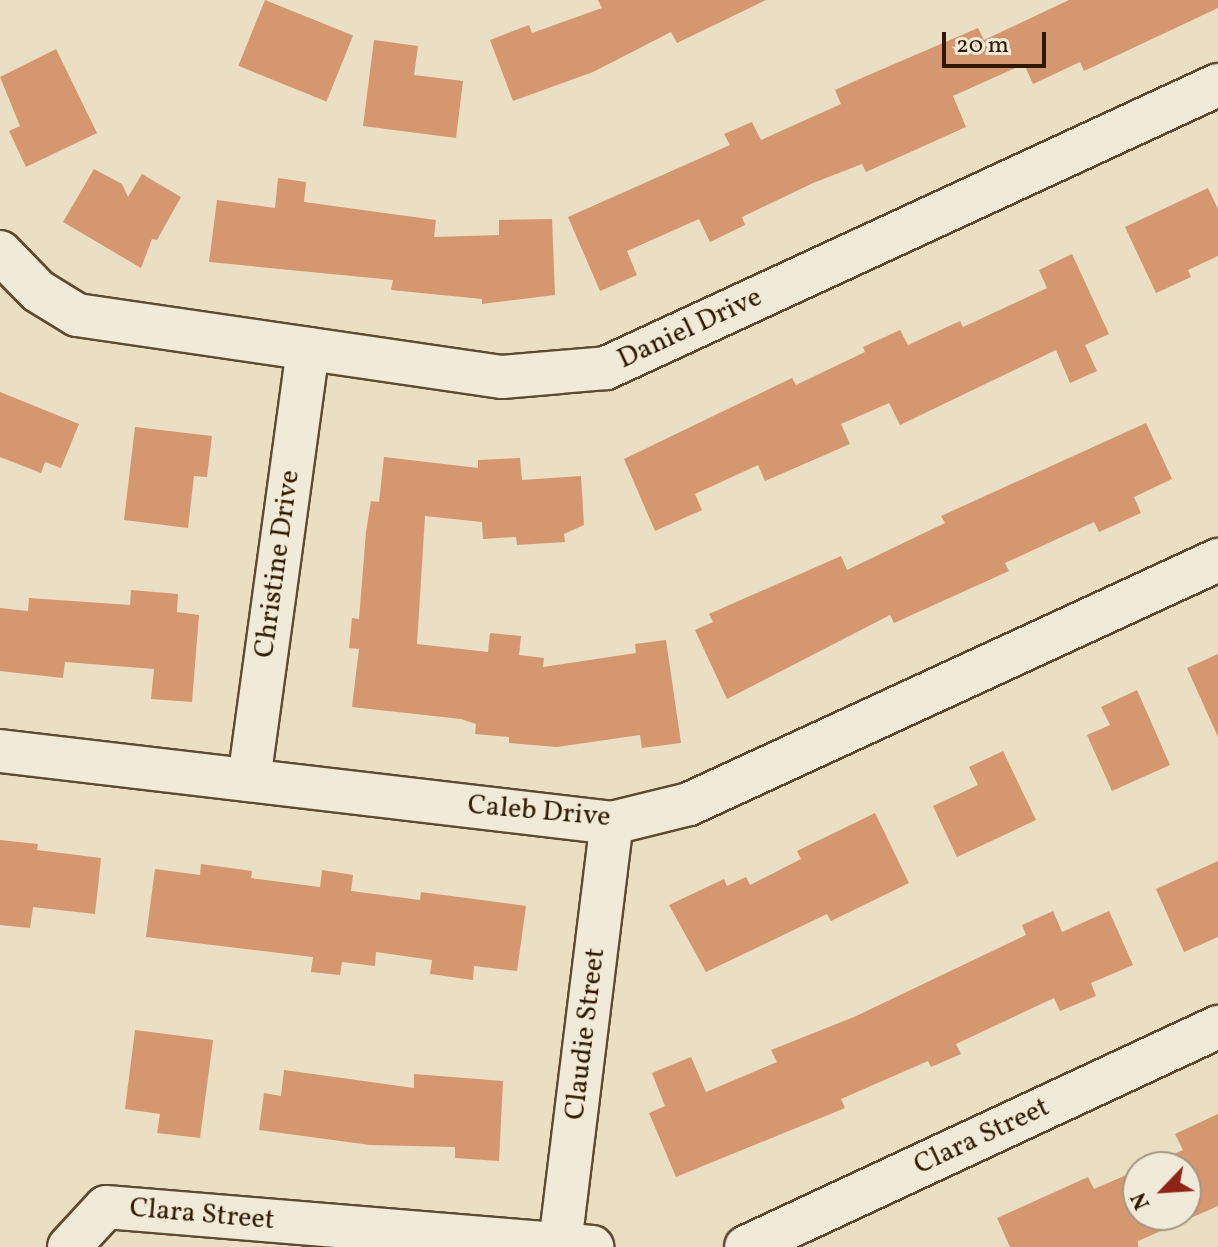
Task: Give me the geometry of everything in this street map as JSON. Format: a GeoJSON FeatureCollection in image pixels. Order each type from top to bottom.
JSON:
{"type":"FeatureCollection","features":[{"type":"Feature","properties":{"kind":"street","name":"Daniel Drive"},"geometry":{"type":"LineString","coordinates":[[0,252],[38,291],[77,315],[502,377],[606,368],[1218,85]]}},
{"type":"Feature","properties":{"kind":"street","name":"Christine Drive"},"geometry":{"type":"LineString","coordinates":[[249,780],[308,349]]}},
{"type":"Feature","properties":{"kind":"street","name":"Caleb Drive"},"geometry":{"type":"LineString","coordinates":[[0,751],[612,823],[689,804],[1218,560]]}},
{"type":"Feature","properties":{"kind":"street","name":"Claudie Street"},"geometry":{"type":"LineString","coordinates":[[576,1246],[612,823]]}},
{"type":"Feature","properties":{"kind":"street","name":"Clara Street"},"geometry":{"type":"LineString","coordinates":[[746,1247],[1218,1027]]}},
{"type":"Feature","properties":{"kind":"street","name":"Clara Street"},"geometry":{"type":"LineString","coordinates":[[69,1247],[106,1207],[576,1246]]}},
{"type":"Feature","properties":{"kind":"building"},"geometry":{"type":"Polygon","coordinates":[[[265,0],[353,36],[326,101],[238,66],[265,0]]]}},
{"type":"Feature","properties":{"kind":"building"},"geometry":{"type":"Polygon","coordinates":[[[598,0],[766,0],[677,43],[671,32],[593,72],[513,101],[490,40],[529,25],[532,33],[602,8],[598,0]]]}},
{"type":"Feature","properties":{"kind":"building"},"geometry":{"type":"Polygon","coordinates":[[[1069,0],[1218,0],[1218,8],[1084,71],[1080,62],[1033,84],[1024,64],[953,96],[966,127],[866,172],[862,164],[813,183],[742,217],[745,225],[710,242],[699,219],[627,251],[637,275],[600,291],[568,217],[730,145],[724,134],[752,122],[761,140],[841,104],[835,90],[978,28],[984,40],[1069,0]]]}},
{"type":"Feature","properties":{"kind":"building"},"geometry":{"type":"Polygon","coordinates":[[[374,40],[418,46],[414,75],[463,81],[456,138],[363,126],[374,40]]]}},
{"type":"Feature","properties":{"kind":"building"},"geometry":{"type":"Polygon","coordinates":[[[56,49],[97,133],[26,167],[9,131],[20,126],[0,77],[56,49]]]}},
{"type":"Feature","properties":{"kind":"building"},"geometry":{"type":"Polygon","coordinates":[[[94,169],[122,184],[128,197],[142,174],[181,197],[157,240],[152,239],[141,268],[63,222],[94,169]]]}},
{"type":"Feature","properties":{"kind":"building"},"geometry":{"type":"Polygon","coordinates":[[[278,178],[306,182],[304,202],[436,220],[434,237],[499,235],[499,220],[552,219],[555,295],[482,304],[482,299],[391,290],[393,280],[209,262],[217,200],[275,208],[278,178]]]}},
{"type":"Feature","properties":{"kind":"building"},"geometry":{"type":"Polygon","coordinates":[[[1208,188],[1218,209],[1218,256],[1188,270],[1191,277],[1156,293],[1125,227],[1208,188]]]}},
{"type":"Feature","properties":{"kind":"building"},"geometry":{"type":"Polygon","coordinates":[[[1072,254],[1109,334],[1085,345],[1097,371],[1070,383],[1056,350],[900,425],[889,403],[841,424],[850,444],[765,481],[758,465],[695,494],[702,510],[655,531],[624,459],[792,378],[796,385],[865,352],[863,347],[900,330],[908,345],[960,321],[963,327],[1047,288],[1039,270],[1072,254]]]}},
{"type":"Feature","properties":{"kind":"building"},"geometry":{"type":"Polygon","coordinates":[[[0,392],[79,424],[61,468],[45,462],[41,473],[0,457],[0,392]]]}},
{"type":"Feature","properties":{"kind":"building"},"geometry":{"type":"Polygon","coordinates":[[[1146,423],[1172,479],[1134,497],[1141,513],[1099,532],[1094,522],[1005,563],[1009,571],[894,623],[890,615],[727,699],[695,630],[713,622],[709,614],[841,556],[847,570],[945,523],[941,516],[1146,423]]]}},
{"type":"Feature","properties":{"kind":"building"},"geometry":{"type":"Polygon","coordinates":[[[135,427],[212,436],[207,477],[194,476],[188,528],[124,520],[135,427]]]}},
{"type":"Feature","properties":{"kind":"building"},"geometry":{"type":"Polygon","coordinates":[[[384,457],[478,468],[478,460],[520,458],[522,480],[581,476],[584,525],[564,534],[565,542],[517,545],[516,537],[483,539],[482,522],[425,516],[417,644],[488,652],[490,633],[521,636],[519,655],[544,658],[543,667],[636,653],[635,644],[666,640],[681,743],[642,748],[640,735],[557,747],[509,743],[509,737],[475,734],[476,724],[461,719],[352,707],[359,649],[349,648],[352,618],[359,619],[366,532],[371,501],[379,502],[384,457]]]}},
{"type":"Feature","properties":{"kind":"building"},"geometry":{"type":"Polygon","coordinates":[[[131,590],[178,594],[177,612],[199,615],[192,702],[151,699],[154,669],[65,662],[63,678],[0,671],[0,608],[28,611],[29,598],[130,605],[131,590]]]}},
{"type":"Feature","properties":{"kind":"building"},"geometry":{"type":"Polygon","coordinates":[[[1218,654],[1218,737],[1187,668],[1218,654]]]}},
{"type":"Feature","properties":{"kind":"building"},"geometry":{"type":"Polygon","coordinates":[[[1137,690],[1170,765],[1112,791],[1087,735],[1110,725],[1101,707],[1137,690]]]}},
{"type":"Feature","properties":{"kind":"building"},"geometry":{"type":"Polygon","coordinates":[[[1003,751],[1036,820],[957,857],[933,806],[978,785],[969,767],[1003,751]]]}},
{"type":"Feature","properties":{"kind":"building"},"geometry":{"type":"Polygon","coordinates":[[[875,813],[909,883],[831,921],[827,914],[706,972],[669,905],[724,879],[727,886],[746,877],[750,885],[801,859],[797,851],[875,813]]]}},
{"type":"Feature","properties":{"kind":"building"},"geometry":{"type":"Polygon","coordinates":[[[0,840],[38,844],[37,850],[101,858],[95,914],[33,907],[30,928],[0,925],[0,840]]]}},
{"type":"Feature","properties":{"kind":"building"},"geometry":{"type":"Polygon","coordinates":[[[1218,861],[1218,937],[1184,952],[1156,889],[1218,861]]]}},
{"type":"Feature","properties":{"kind":"building"},"geometry":{"type":"Polygon","coordinates":[[[201,864],[252,871],[251,878],[320,887],[322,870],[353,875],[351,891],[420,900],[421,892],[526,906],[517,971],[474,966],[473,980],[430,974],[432,960],[376,952],[375,966],[342,962],[340,975],[311,972],[313,957],[146,937],[155,869],[200,875],[201,864]]]}},
{"type":"Feature","properties":{"kind":"building"},"geometry":{"type":"Polygon","coordinates":[[[1053,911],[1062,932],[1109,911],[1133,965],[1091,983],[1096,996],[1060,1011],[1054,998],[956,1044],[961,1054],[931,1067],[928,1061],[841,1099],[845,1108],[676,1177],[649,1113],[665,1106],[652,1073],[691,1057],[706,1092],[777,1062],[771,1050],[854,1017],[1026,935],[1022,925],[1053,911]]]}},
{"type":"Feature","properties":{"kind":"building"},"geometry":{"type":"Polygon","coordinates":[[[135,1030],[213,1040],[200,1138],[157,1133],[160,1114],[125,1109],[135,1030]]]}},
{"type":"Feature","properties":{"kind":"building"},"geometry":{"type":"Polygon","coordinates":[[[284,1070],[414,1088],[414,1074],[503,1081],[499,1161],[455,1158],[455,1147],[370,1145],[259,1130],[264,1093],[281,1096],[284,1070]]]}},
{"type":"Feature","properties":{"kind":"building"},"geometry":{"type":"Polygon","coordinates":[[[1218,1114],[1218,1206],[1202,1213],[1202,1151],[1181,1151],[1183,1150],[1175,1134],[1218,1114]]]}},
{"type":"Feature","properties":{"kind":"building"},"geometry":{"type":"Polygon","coordinates":[[[1088,1177],[1094,1189],[1122,1177],[1122,1231],[1161,1231],[1138,1241],[1138,1247],[1010,1247],[997,1218],[1088,1177]]]}}]}
